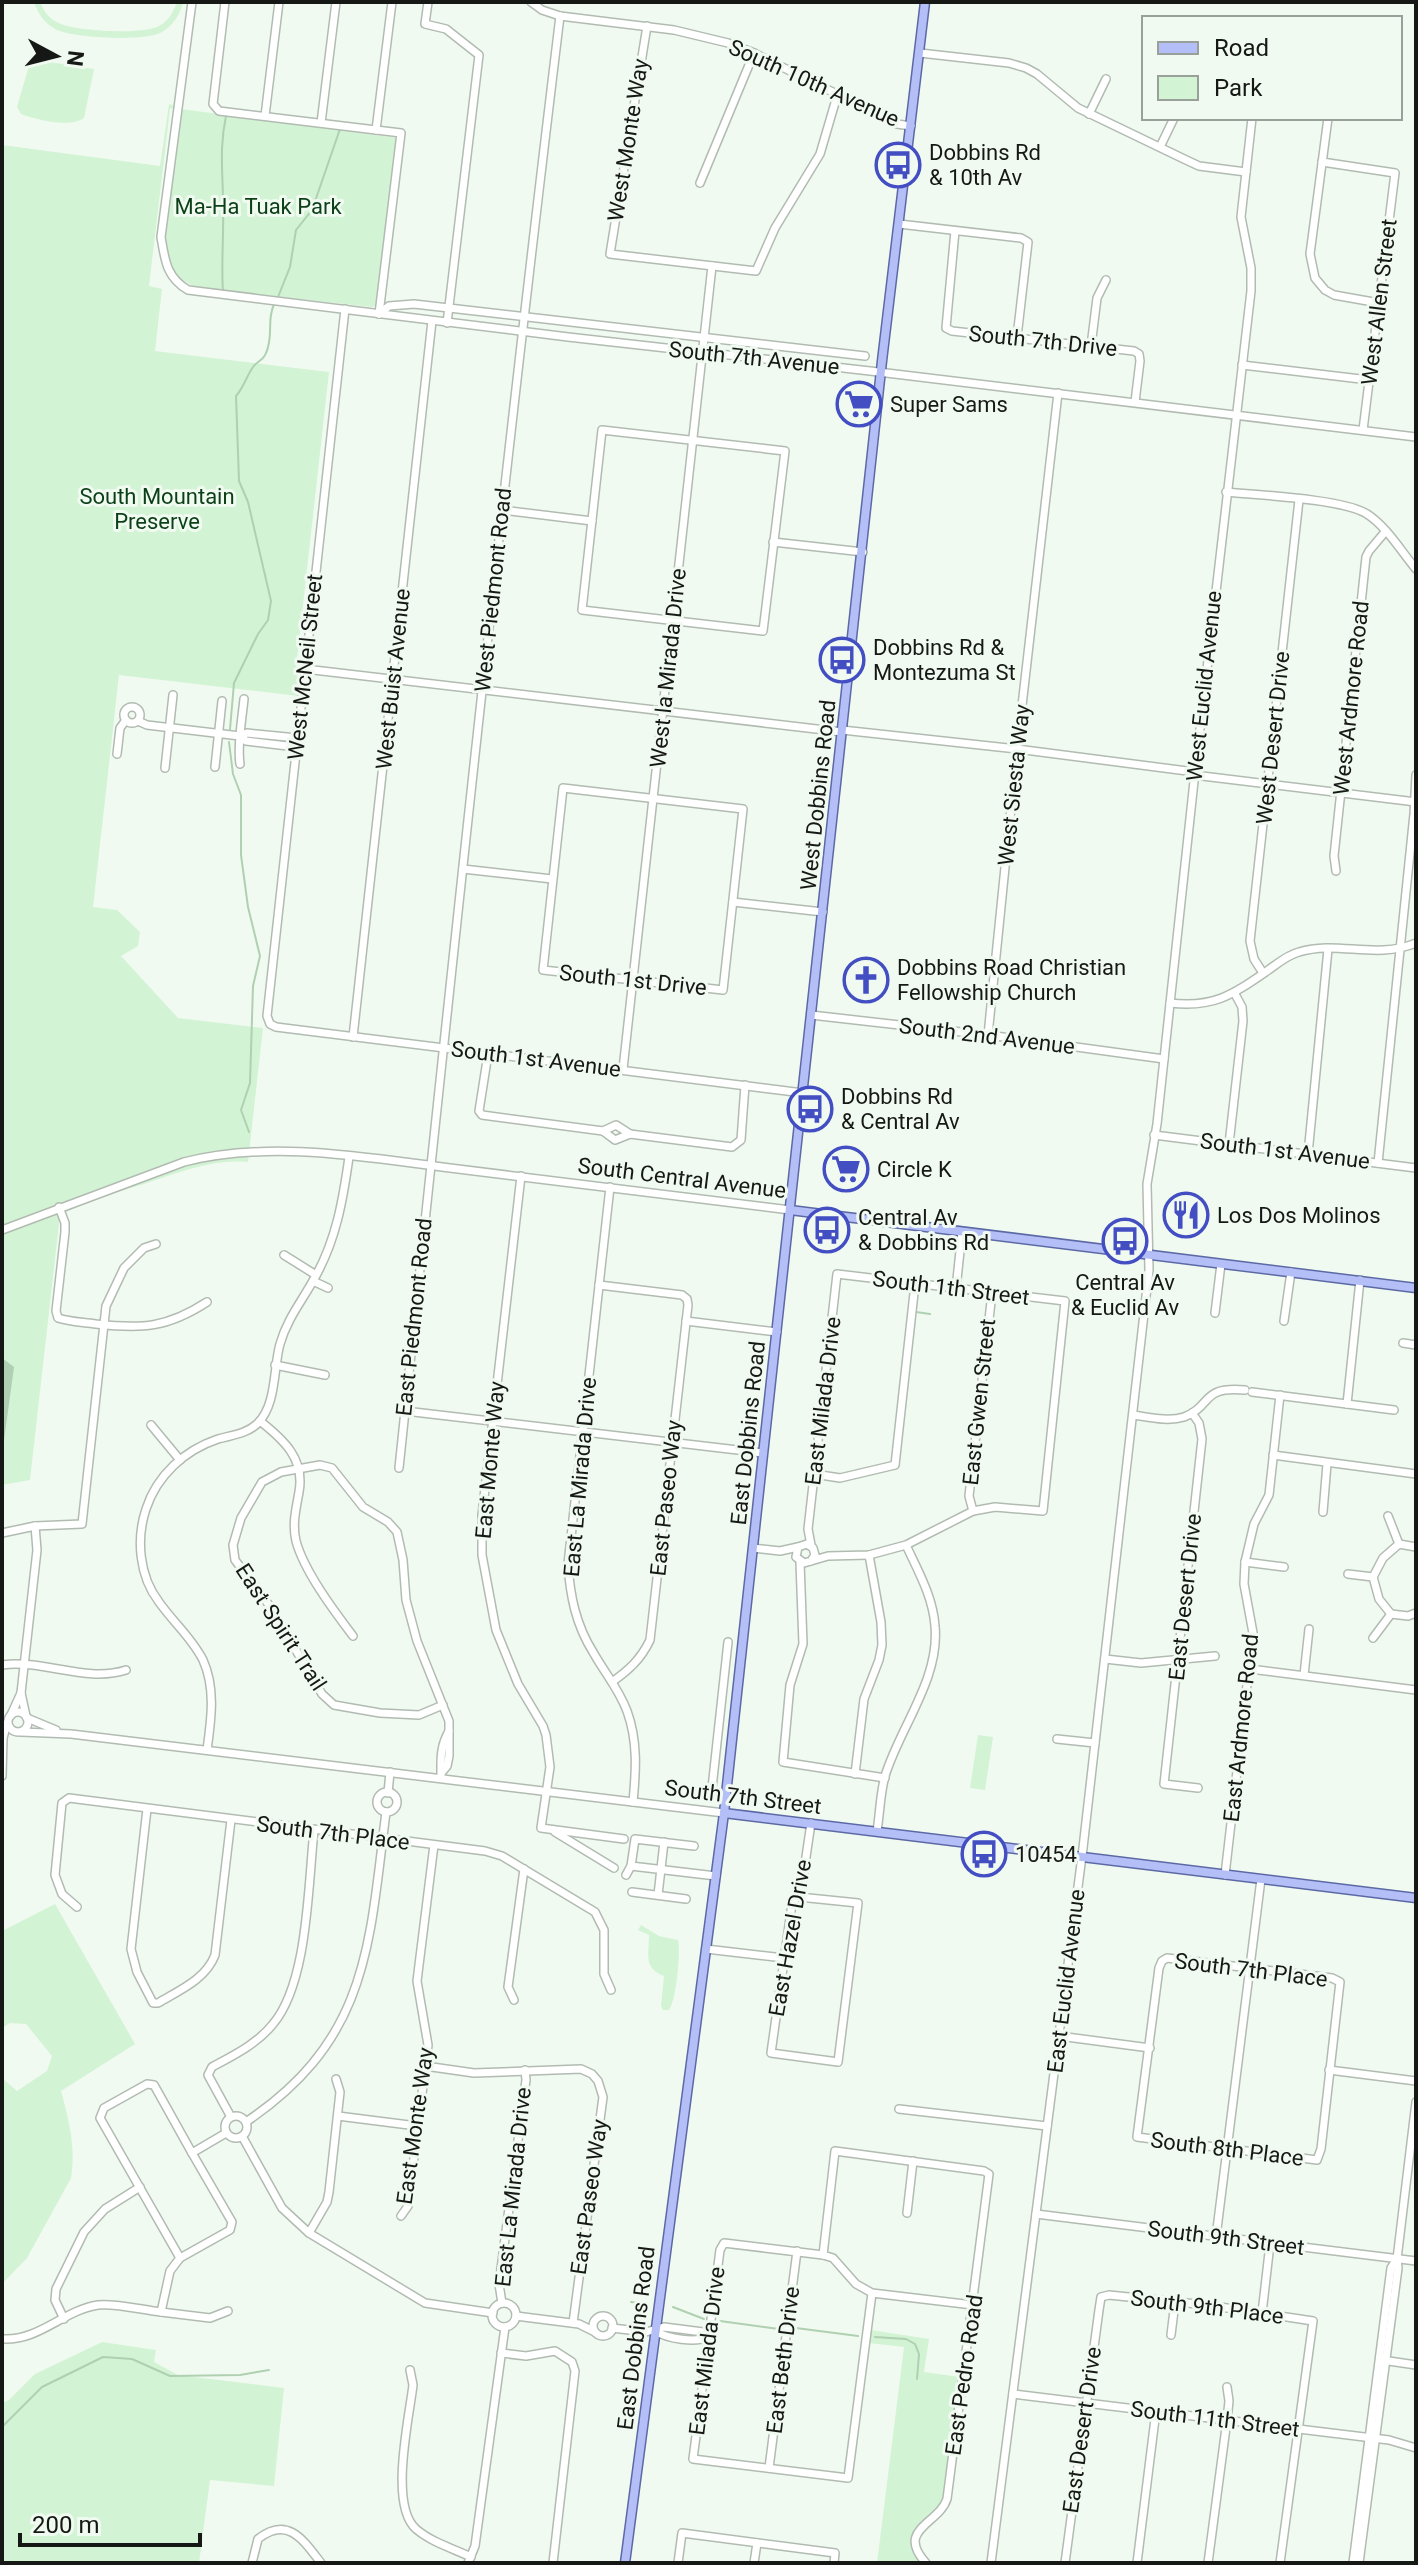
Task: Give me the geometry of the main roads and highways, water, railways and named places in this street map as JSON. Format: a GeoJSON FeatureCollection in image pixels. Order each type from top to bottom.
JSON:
{"type":"FeatureCollection","features":[{"type":"Feature","properties":{"kind":"main road","name":"West Dobbins Road"},"geometry":{"type":"LineString","coordinates":[[790,1210],[881,372],[925,2]]}},
{"type":"Feature","properties":{"kind":"main road","name":"South Central Avenue"},"geometry":{"type":"LineString","coordinates":[[790,1210],[1416,1288]]}},
{"type":"Feature","properties":{"kind":"main road","name":"East Dobbins Road"},"geometry":{"type":"LineString","coordinates":[[625,2563],[724,1813],[790,1210]]}},
{"type":"Feature","properties":{"kind":"main road","name":"South 7th Street"},"geometry":{"type":"LineString","coordinates":[[724,1813],[1416,1898]]}},
{"type":"Feature","properties":{"kind":"waterway"},"geometry":{"type":"LineString","coordinates":[[223,293],[222,150],[226,116]]}},
{"type":"Feature","properties":{"kind":"waterway"},"geometry":{"type":"LineString","coordinates":[[278,297],[290,267],[296,230],[312,210],[340,129]]}},
{"type":"Feature","properties":{"kind":"waterway"},"geometry":{"type":"LineString","coordinates":[[230,729],[234,683],[268,620],[271,601],[248,502],[239,481],[236,396],[253,367],[266,353],[275,302]]}},
{"type":"Feature","properties":{"kind":"waterway"},"geometry":{"type":"LineString","coordinates":[[229,742],[233,774],[241,795],[241,855],[248,907],[260,956],[253,986],[250,1083],[241,1110],[249,1132]]}},
{"type":"Feature","properties":{"kind":"waterway"},"geometry":{"type":"LineString","coordinates":[[916,1312],[930,1314]]}},
{"type":"Feature","properties":{"kind":"waterway"},"geometry":{"type":"LineString","coordinates":[[631,2302],[646,2304]]}},
{"type":"Feature","properties":{"kind":"waterway"},"geometry":{"type":"LineString","coordinates":[[673,2307],[704,2319]]}},
{"type":"Feature","properties":{"kind":"waterway"},"geometry":{"type":"LineString","coordinates":[[720,2321],[779,2329]]}},
{"type":"Feature","properties":{"kind":"waterway"},"geometry":{"type":"LineString","coordinates":[[796,2328],[858,2336]]}},
{"type":"Feature","properties":{"kind":"waterway"},"geometry":{"type":"LineString","coordinates":[[875,2337],[906,2339],[915,2344],[919,2354],[917,2379]]}},
{"type":"Feature","properties":{"kind":"waterway"},"geometry":{"type":"LineString","coordinates":[[2,2427],[42,2387],[103,2357],[132,2359],[170,2376],[240,2375],[269,2370]]}},
{"type":"Feature","properties":{"kind":"place","name":"Dobbins Rd & 10th Av"},"geometry":{"type":"Point","coordinates":[898,165]}},
{"type":"Feature","properties":{"kind":"place","name":"Super Sams"},"geometry":{"type":"Point","coordinates":[859,404]}},
{"type":"Feature","properties":{"kind":"place","name":"Dobbins Rd & Montezuma St"},"geometry":{"type":"Point","coordinates":[842,660]}},
{"type":"Feature","properties":{"kind":"place","name":"Dobbins Road Christian Fellowship Church"},"geometry":{"type":"Point","coordinates":[866,980]}},
{"type":"Feature","properties":{"kind":"place","name":"Dobbins Rd & Central Av"},"geometry":{"type":"Point","coordinates":[810,1109]}},
{"type":"Feature","properties":{"kind":"place","name":"Circle K"},"geometry":{"type":"Point","coordinates":[846,1169]}},
{"type":"Feature","properties":{"kind":"place","name":"Los Dos Molinos"},"geometry":{"type":"Point","coordinates":[1186,1215]}},
{"type":"Feature","properties":{"kind":"place","name":"Central Av & Dobbins Rd"},"geometry":{"type":"Point","coordinates":[827,1230]}},
{"type":"Feature","properties":{"kind":"place","name":"Central Av & Euclid Av"},"geometry":{"type":"Point","coordinates":[1125,1241]}},
{"type":"Feature","properties":{"kind":"place","name":"10454"},"geometry":{"type":"Point","coordinates":[984,1854]}},
{"type":"Feature","properties":{"kind":"park label","name":"Ma-Ha Tuak Park"},"geometry":{"type":"Point","coordinates":[258,206]}},
{"type":"Feature","properties":{"kind":"park label","name":"South Mountain Preserve"},"geometry":{"type":"Point","coordinates":[157,508]}}]}
